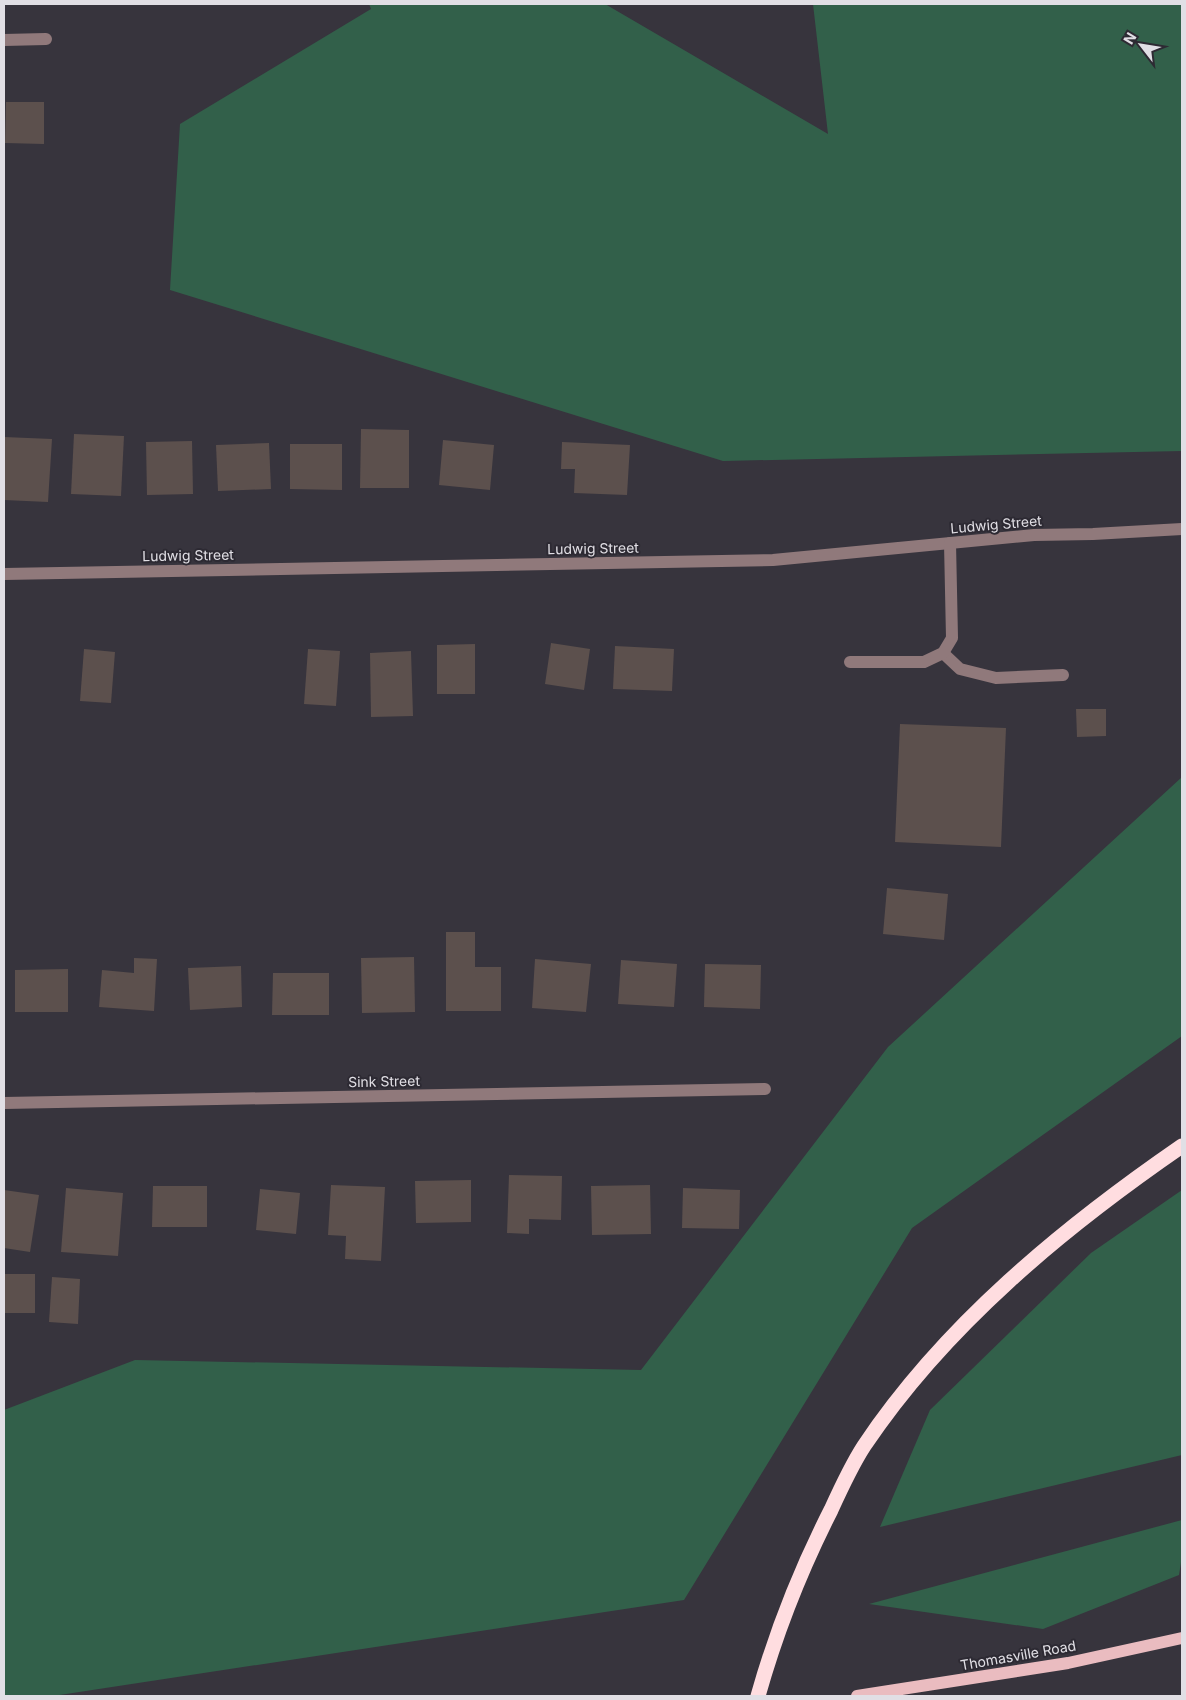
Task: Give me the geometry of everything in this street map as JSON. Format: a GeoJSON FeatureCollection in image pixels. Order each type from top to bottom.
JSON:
{"type":"FeatureCollection","features":[{"type":"Feature","properties":{"kind":"highway"},"geometry":{"type":"LineString","coordinates":[[758,1696],[767,1663],[794,1589],[820,1532],[864,1447],[886,1415],[949,1340],[1000,1291],[1062,1236],[1182,1146]]}},
{"type":"Feature","properties":{"kind":"main road","name":"Thomasville Road"},"geometry":{"type":"LineString","coordinates":[[857,1696],[1068,1663],[1182,1638]]}},
{"type":"Feature","properties":{"kind":"street"},"geometry":{"type":"LineString","coordinates":[[4,40],[46,39]]}},
{"type":"Feature","properties":{"kind":"street","name":"Ludwig Street"},"geometry":{"type":"LineString","coordinates":[[4,574],[773,560],[1034,535],[1182,529]]}},
{"type":"Feature","properties":{"kind":"street"},"geometry":{"type":"LineString","coordinates":[[850,662],[924,662],[943,653],[952,638],[950,543]]}},
{"type":"Feature","properties":{"kind":"street"},"geometry":{"type":"LineString","coordinates":[[943,653],[960,670],[996,678],[1063,675]]}},
{"type":"Feature","properties":{"kind":"street","name":"Sink Street"},"geometry":{"type":"LineString","coordinates":[[4,1103],[765,1089]]}},
{"type":"Feature","properties":{"kind":"green space"},"geometry":{"type":"Polygon","coordinates":[[[369,4],[605,4],[828,134],[813,4],[1182,4],[1182,451],[723,461],[170,290],[180,124],[371,9],[369,4]]]}},
{"type":"Feature","properties":{"kind":"green space"},"geometry":{"type":"Polygon","coordinates":[[[1182,777],[1182,1036],[912,1228],[684,1600],[53,1696],[4,1696],[4,1410],[135,1360],[641,1370],[888,1047],[1182,777]]]}},
{"type":"Feature","properties":{"kind":"green space"},"geometry":{"type":"Polygon","coordinates":[[[1182,1190],[1182,1455],[880,1527],[930,1410],[1091,1253],[1182,1190]]]}},
{"type":"Feature","properties":{"kind":"green space"},"geometry":{"type":"Polygon","coordinates":[[[1182,1520],[1182,1556],[1179,1575],[1043,1629],[869,1604],[1182,1520]]]}},
{"type":"Feature","properties":{"kind":"building"},"geometry":{"type":"Polygon","coordinates":[[[6,102],[44,102],[44,144],[5,143],[6,102]]]}},
{"type":"Feature","properties":{"kind":"building"},"geometry":{"type":"Polygon","coordinates":[[[361,429],[409,430],[409,488],[360,488],[361,429]]]}},
{"type":"Feature","properties":{"kind":"building"},"geometry":{"type":"Polygon","coordinates":[[[74,434],[124,436],[121,496],[71,494],[74,434]]]}},
{"type":"Feature","properties":{"kind":"building"},"geometry":{"type":"Polygon","coordinates":[[[4,437],[52,439],[48,502],[4,500],[4,437]]]}},
{"type":"Feature","properties":{"kind":"building"},"geometry":{"type":"Polygon","coordinates":[[[443,440],[494,445],[490,490],[439,485],[443,440]]]}},
{"type":"Feature","properties":{"kind":"building"},"geometry":{"type":"Polygon","coordinates":[[[192,441],[193,494],[147,495],[146,442],[192,441]]]}},
{"type":"Feature","properties":{"kind":"building"},"geometry":{"type":"Polygon","coordinates":[[[562,442],[630,445],[627,495],[574,493],[575,469],[561,469],[562,442]]]}},
{"type":"Feature","properties":{"kind":"building"},"geometry":{"type":"Polygon","coordinates":[[[269,443],[271,489],[218,491],[216,445],[269,443]]]}},
{"type":"Feature","properties":{"kind":"building"},"geometry":{"type":"Polygon","coordinates":[[[290,444],[342,444],[342,490],[290,489],[290,444]]]}},
{"type":"Feature","properties":{"kind":"building"},"geometry":{"type":"Polygon","coordinates":[[[551,643],[590,649],[584,690],[545,684],[551,643]]]}},
{"type":"Feature","properties":{"kind":"building"},"geometry":{"type":"Polygon","coordinates":[[[475,644],[475,694],[437,694],[437,645],[475,644]]]}},
{"type":"Feature","properties":{"kind":"building"},"geometry":{"type":"Polygon","coordinates":[[[615,646],[674,649],[672,691],[613,689],[615,646]]]}},
{"type":"Feature","properties":{"kind":"building"},"geometry":{"type":"Polygon","coordinates":[[[84,649],[115,652],[111,703],[80,701],[84,649]]]}},
{"type":"Feature","properties":{"kind":"building"},"geometry":{"type":"Polygon","coordinates":[[[308,649],[340,651],[336,706],[304,704],[308,649]]]}},
{"type":"Feature","properties":{"kind":"building"},"geometry":{"type":"Polygon","coordinates":[[[411,651],[413,716],[371,717],[370,653],[411,651]]]}},
{"type":"Feature","properties":{"kind":"building"},"geometry":{"type":"Polygon","coordinates":[[[1076,709],[1106,709],[1106,736],[1077,737],[1076,709]]]}},
{"type":"Feature","properties":{"kind":"building"},"geometry":{"type":"Polygon","coordinates":[[[900,724],[1006,728],[1001,847],[895,842],[900,724]]]}},
{"type":"Feature","properties":{"kind":"building"},"geometry":{"type":"Polygon","coordinates":[[[887,888],[948,894],[944,940],[883,934],[887,888]]]}},
{"type":"Feature","properties":{"kind":"building"},"geometry":{"type":"Polygon","coordinates":[[[446,932],[475,932],[475,967],[501,967],[501,1011],[446,1011],[446,932]]]}},
{"type":"Feature","properties":{"kind":"building"},"geometry":{"type":"Polygon","coordinates":[[[414,957],[415,1012],[362,1013],[361,958],[414,957]]]}},
{"type":"Feature","properties":{"kind":"building"},"geometry":{"type":"Polygon","coordinates":[[[134,958],[157,959],[154,1011],[99,1007],[102,970],[134,973],[134,958]]]}},
{"type":"Feature","properties":{"kind":"building"},"geometry":{"type":"Polygon","coordinates":[[[535,959],[591,964],[586,1012],[532,1008],[535,959]]]}},
{"type":"Feature","properties":{"kind":"building"},"geometry":{"type":"Polygon","coordinates":[[[621,960],[677,964],[674,1007],[618,1004],[621,960]]]}},
{"type":"Feature","properties":{"kind":"building"},"geometry":{"type":"Polygon","coordinates":[[[705,964],[761,965],[760,1009],[704,1007],[705,964]]]}},
{"type":"Feature","properties":{"kind":"building"},"geometry":{"type":"Polygon","coordinates":[[[241,966],[242,1007],[190,1010],[188,968],[241,966]]]}},
{"type":"Feature","properties":{"kind":"building"},"geometry":{"type":"Polygon","coordinates":[[[68,969],[68,1012],[15,1012],[15,970],[68,969]]]}},
{"type":"Feature","properties":{"kind":"building"},"geometry":{"type":"Polygon","coordinates":[[[273,973],[329,973],[329,1015],[272,1015],[273,973]]]}},
{"type":"Feature","properties":{"kind":"building"},"geometry":{"type":"Polygon","coordinates":[[[509,1175],[562,1176],[561,1220],[529,1219],[529,1234],[507,1233],[509,1175]]]}},
{"type":"Feature","properties":{"kind":"building"},"geometry":{"type":"Polygon","coordinates":[[[471,1180],[471,1222],[416,1223],[415,1181],[471,1180]]]}},
{"type":"Feature","properties":{"kind":"building"},"geometry":{"type":"Polygon","coordinates":[[[331,1185],[385,1187],[381,1261],[345,1259],[346,1236],[328,1235],[331,1185]]]}},
{"type":"Feature","properties":{"kind":"building"},"geometry":{"type":"Polygon","coordinates":[[[650,1185],[651,1234],[592,1235],[591,1186],[650,1185]]]}},
{"type":"Feature","properties":{"kind":"building"},"geometry":{"type":"Polygon","coordinates":[[[153,1186],[207,1186],[207,1227],[152,1227],[153,1186]]]}},
{"type":"Feature","properties":{"kind":"building"},"geometry":{"type":"Polygon","coordinates":[[[66,1188],[123,1193],[118,1256],[61,1252],[66,1188]]]}},
{"type":"Feature","properties":{"kind":"building"},"geometry":{"type":"Polygon","coordinates":[[[683,1188],[740,1190],[739,1229],[682,1228],[683,1188]]]}},
{"type":"Feature","properties":{"kind":"building"},"geometry":{"type":"Polygon","coordinates":[[[260,1189],[300,1193],[296,1234],[256,1230],[260,1189]]]}},
{"type":"Feature","properties":{"kind":"building"},"geometry":{"type":"Polygon","coordinates":[[[4,1190],[39,1195],[30,1252],[4,1248],[4,1190]]]}},
{"type":"Feature","properties":{"kind":"building"},"geometry":{"type":"Polygon","coordinates":[[[4,1274],[35,1274],[35,1313],[4,1313],[4,1274]]]}},
{"type":"Feature","properties":{"kind":"building"},"geometry":{"type":"Polygon","coordinates":[[[52,1277],[80,1279],[78,1324],[49,1322],[52,1277]]]}}]}
